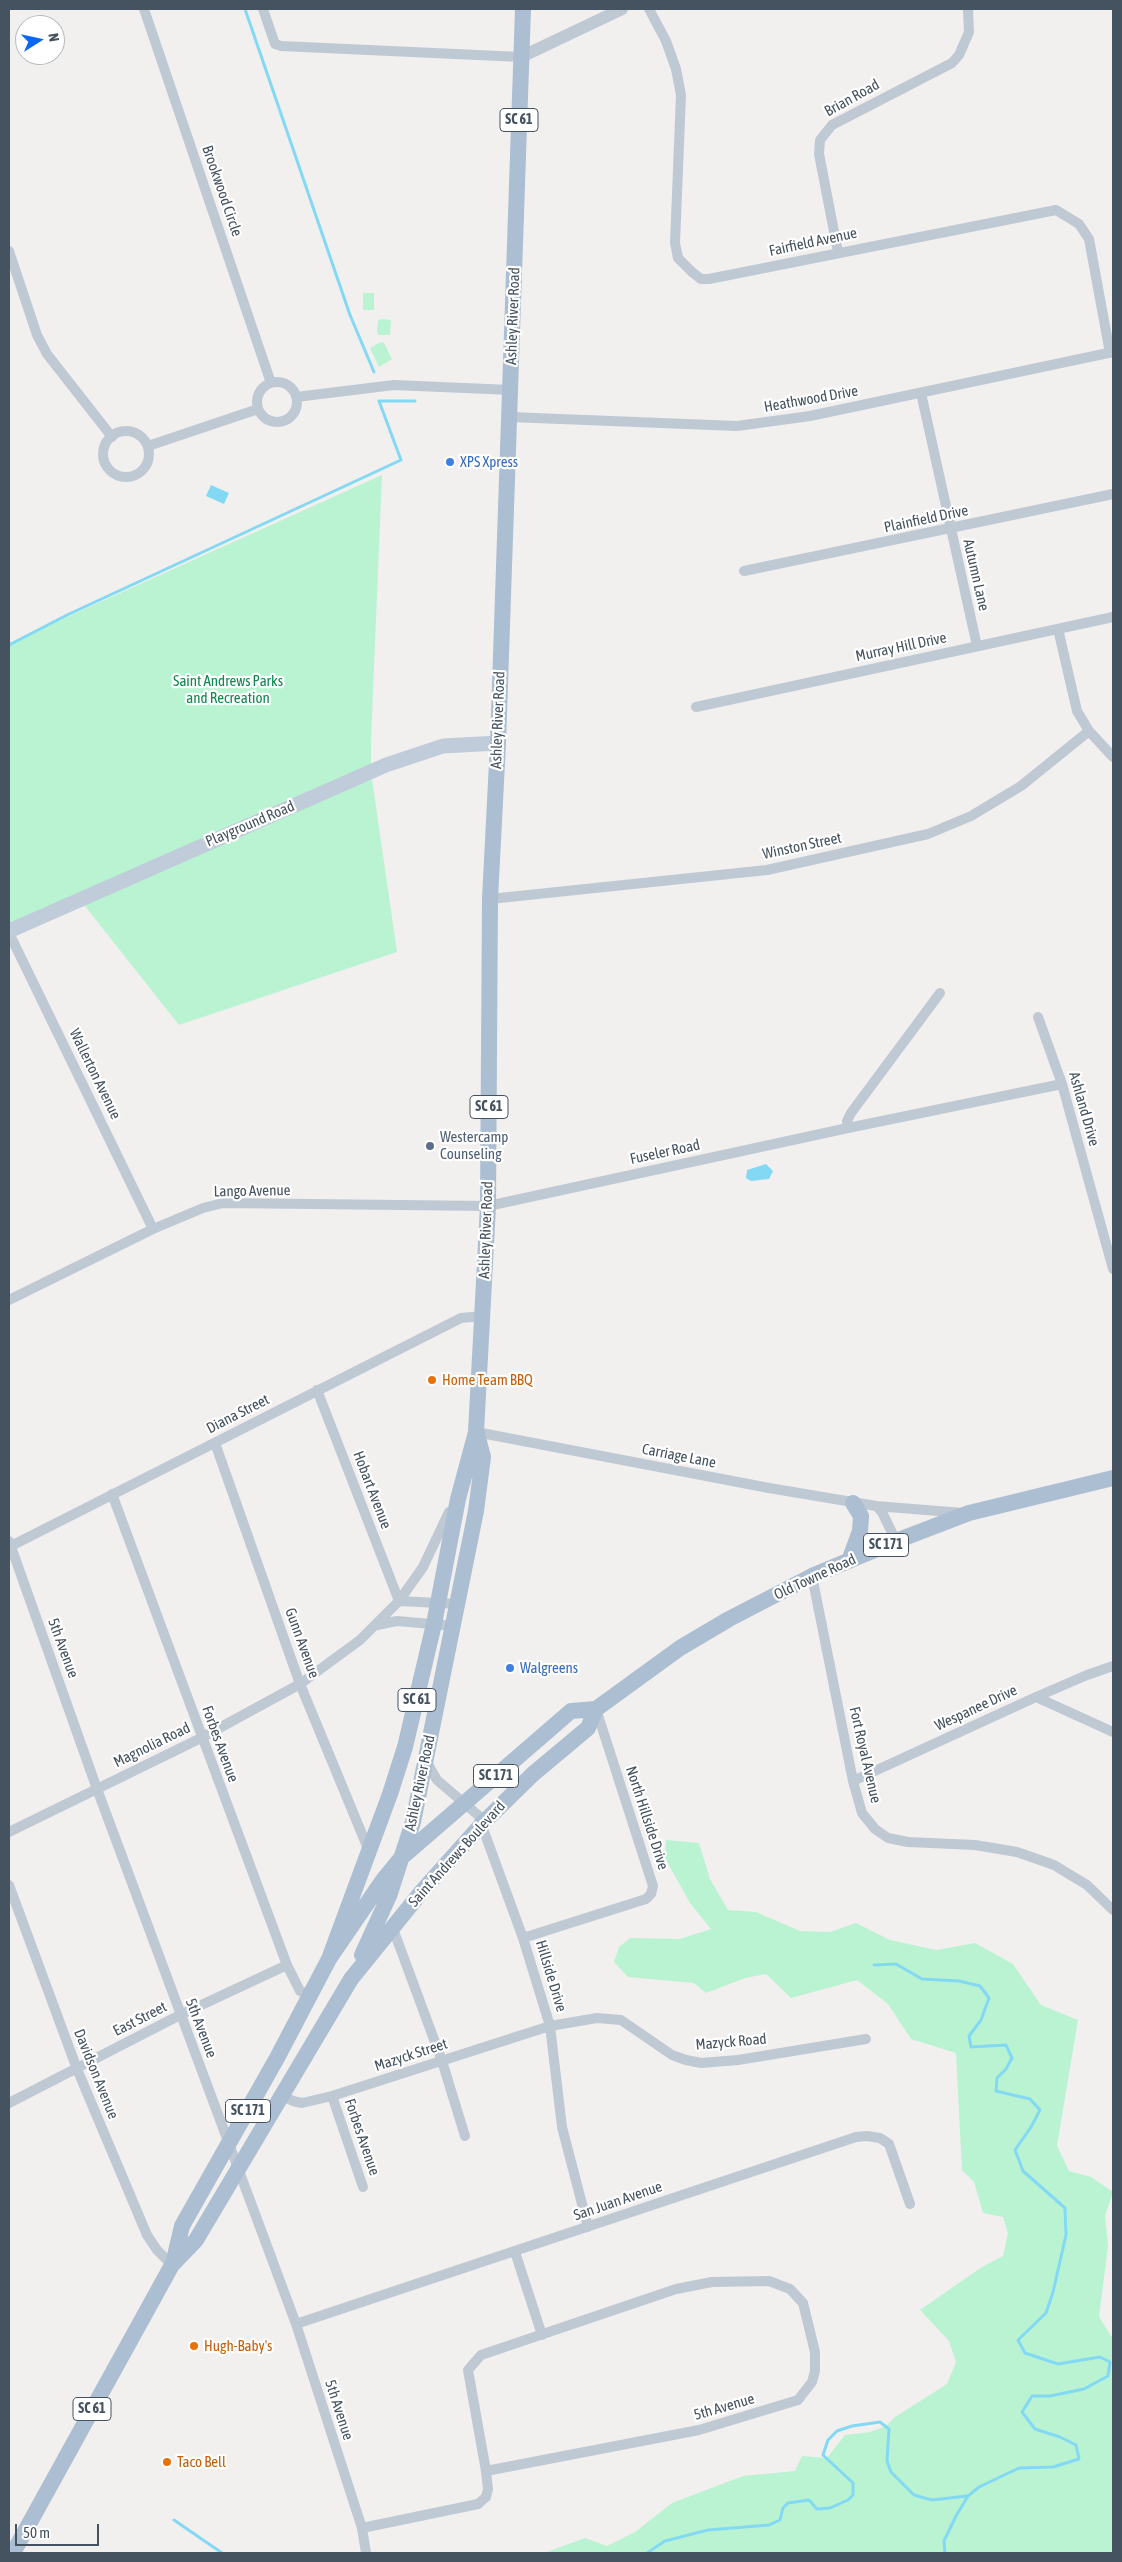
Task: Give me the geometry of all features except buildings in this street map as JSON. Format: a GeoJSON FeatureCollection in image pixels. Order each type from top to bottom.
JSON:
{"type":"FeatureCollection","features":[{"type":"Feature","properties":{"kind":"main road","name":"Ashley River Road"},"geometry":{"type":"LineString","coordinates":[[329,1959],[405,1748],[434,1624],[458,1499],[476,1432],[488,1206],[490,899],[498,743],[523,9]]}},
{"type":"Feature","properties":{"kind":"main road","name":"Playground Road"},"geometry":{"type":"LineString","coordinates":[[9,932],[386,765],[443,746],[498,743]]}},
{"type":"Feature","properties":{"kind":"main road","name":"Ashley River Road"},"geometry":{"type":"LineString","coordinates":[[351,1979],[389,1896],[413,1822],[476,1511],[483,1457],[476,1432]]}},
{"type":"Feature","properties":{"kind":"main road","name":"Old Towne Road"},"geometry":{"type":"LineString","coordinates":[[596,1709],[680,1648],[729,1619],[812,1576],[896,1540],[969,1513],[1113,1478]]}},
{"type":"Feature","properties":{"kind":"main road"},"geometry":{"type":"LineString","coordinates":[[849,1561],[860,1531],[861,1516],[853,1503]]}},
{"type":"Feature","properties":{"kind":"main road","name":"Saint Andrews Boulevard"},"geometry":{"type":"LineString","coordinates":[[13,2553],[172,2265],[182,2226],[229,2145],[329,1959],[362,1908],[401,1858],[571,1711],[596,1709],[588,1728],[533,1774],[482,1824],[392,1926],[351,1979],[281,2095],[239,2171],[196,2240],[172,2265]]}},
{"type":"Feature","properties":{"kind":"street","name":"Brookwood Circle"},"geometry":{"type":"LineString","coordinates":[[144,9],[271,383]]}},
{"type":"Feature","properties":{"kind":"street"},"geometry":{"type":"LineString","coordinates":[[263,9],[274,44],[281,46],[521,57],[622,9]]}},
{"type":"Feature","properties":{"kind":"street","name":"Fairfield Avenue"},"geometry":{"type":"LineString","coordinates":[[648,9],[666,41],[676,69],[681,95],[675,244],[678,258],[701,279],[709,279],[1056,210],[1078,224],[1089,239],[1112,352]]}},
{"type":"Feature","properties":{"kind":"street","name":"Brian Road"},"geometry":{"type":"LineString","coordinates":[[838,252],[819,154],[820,140],[832,125],[952,63],[962,50],[969,32],[968,9]]}},
{"type":"Feature","properties":{"kind":"street"},"geometry":{"type":"LineString","coordinates":[[9,251],[37,335],[47,354],[112,437]]}},
{"type":"Feature","properties":{"kind":"street","name":"Heathwood Drive"},"geometry":{"type":"LineString","coordinates":[[510,416],[737,426],[810,416],[1112,352]]}},
{"type":"Feature","properties":{"kind":"street"},"geometry":{"type":"LineString","coordinates":[[271,383],[284,384],[289,387],[296,397],[295,411],[286,420],[280,422],[267,420],[258,409],[258,396],[265,386],[271,383]]}},
{"type":"Feature","properties":{"kind":"street"},"geometry":{"type":"LineString","coordinates":[[296,397],[394,385],[510,390]]}},
{"type":"Feature","properties":{"kind":"street","name":"Autumn Lane"},"geometry":{"type":"LineString","coordinates":[[921,393],[977,646]]}},
{"type":"Feature","properties":{"kind":"street"},"geometry":{"type":"LineString","coordinates":[[148,446],[258,409]]}},
{"type":"Feature","properties":{"kind":"street"},"geometry":{"type":"LineString","coordinates":[[125,432],[132,432],[144,440],[148,446],[149,454],[144,469],[131,477],[116,475],[106,464],[104,449],[112,437],[125,432]]}},
{"type":"Feature","properties":{"kind":"street","name":"Plainfield Drive"},"geometry":{"type":"LineString","coordinates":[[744,571],[1113,494]]}},
{"type":"Feature","properties":{"kind":"street","name":"Murray Hill Drive"},"geometry":{"type":"LineString","coordinates":[[696,707],[1113,617]]}},
{"type":"Feature","properties":{"kind":"street"},"geometry":{"type":"LineString","coordinates":[[1058,629],[1078,711],[1088,731],[1113,757]]}},
{"type":"Feature","properties":{"kind":"street","name":"Winston Street"},"geometry":{"type":"LineString","coordinates":[[490,899],[766,870],[928,834],[971,816],[1020,786],[1088,731]]}},
{"type":"Feature","properties":{"kind":"street","name":"Wallerton Avenue"},"geometry":{"type":"LineString","coordinates":[[9,932],[153,1229]]}},
{"type":"Feature","properties":{"kind":"street"},"geometry":{"type":"LineString","coordinates":[[848,1128],[847,1121],[851,1113],[940,993]]}},
{"type":"Feature","properties":{"kind":"street","name":"Ashland Drive"},"geometry":{"type":"LineString","coordinates":[[1038,1017],[1062,1084],[1113,1269]]}},
{"type":"Feature","properties":{"kind":"street","name":"Fuseler Road"},"geometry":{"type":"LineString","coordinates":[[488,1206],[1062,1084]]}},
{"type":"Feature","properties":{"kind":"street","name":"Lango Avenue"},"geometry":{"type":"LineString","coordinates":[[9,1300],[153,1229],[203,1208],[223,1203],[488,1206]]}},
{"type":"Feature","properties":{"kind":"street","name":"Diana Street"},"geometry":{"type":"LineString","coordinates":[[9,1544],[215,1443],[461,1318],[483,1316]]}},
{"type":"Feature","properties":{"kind":"street","name":"Hobart Avenue"},"geometry":{"type":"LineString","coordinates":[[318,1390],[399,1601]]}},
{"type":"Feature","properties":{"kind":"street","name":"Carriage Lane"},"geometry":{"type":"LineString","coordinates":[[476,1432],[853,1503],[969,1513]]}},
{"type":"Feature","properties":{"kind":"street","name":"Magnolia Road"},"geometry":{"type":"LineString","coordinates":[[9,1832],[201,1738],[300,1684],[360,1640],[399,1601],[422,1567],[445,1523],[476,1432]]}},
{"type":"Feature","properties":{"kind":"street","name":"Gunn Avenue"},"geometry":{"type":"LineString","coordinates":[[215,1443],[300,1684],[369,1851]]}},
{"type":"Feature","properties":{"kind":"street","name":"Forbes Avenue"},"geometry":{"type":"LineString","coordinates":[[112,1494],[286,1965],[300,1991],[311,1995]]}},
{"type":"Feature","properties":{"kind":"street"},"geometry":{"type":"LineString","coordinates":[[876,1506],[882,1512],[896,1540]]}},
{"type":"Feature","properties":{"kind":"street","name":"5th Avenue"},"geometry":{"type":"LineString","coordinates":[[9,1544],[180,2015],[296,2324],[362,2528],[366,2553]]}},
{"type":"Feature","properties":{"kind":"street","name":"Fort Royal Avenue"},"geometry":{"type":"LineString","coordinates":[[812,1576],[853,1781],[862,1813],[875,1829],[888,1838],[908,1842],[975,1845],[1017,1852],[1054,1865],[1087,1885],[1113,1910]]}},
{"type":"Feature","properties":{"kind":"street"},"geometry":{"type":"LineString","coordinates":[[399,1601],[458,1604]]}},
{"type":"Feature","properties":{"kind":"street"},"geometry":{"type":"LineString","coordinates":[[376,1625],[397,1621],[454,1626]]}},
{"type":"Feature","properties":{"kind":"street","name":"Wespanee Drive"},"geometry":{"type":"LineString","coordinates":[[853,1781],[1036,1697],[1113,1666]]}},
{"type":"Feature","properties":{"kind":"street"},"geometry":{"type":"LineString","coordinates":[[1036,1697],[1113,1732]]}},
{"type":"Feature","properties":{"kind":"street","name":"North Hillside Drive"},"geometry":{"type":"LineString","coordinates":[[523,1938],[646,1898],[651,1894],[653,1886],[596,1709]]}},
{"type":"Feature","properties":{"kind":"street","name":"Hillside Drive"},"geometry":{"type":"LineString","coordinates":[[425,1759],[438,1780],[478,1815],[523,1938],[550,2026],[562,2127],[588,2227]]}},
{"type":"Feature","properties":{"kind":"street","name":"Davidson Avenue"},"geometry":{"type":"LineString","coordinates":[[9,1885],[76,2069],[147,2235],[157,2250],[172,2265]]}},
{"type":"Feature","properties":{"kind":"street"},"geometry":{"type":"LineString","coordinates":[[392,1926],[442,2061],[465,2136]]}},
{"type":"Feature","properties":{"kind":"street","name":"East Street"},"geometry":{"type":"LineString","coordinates":[[9,2103],[180,2015],[286,1965]]}},
{"type":"Feature","properties":{"kind":"street","name":"Mazyck Road"},"geometry":{"type":"LineString","coordinates":[[550,2026],[597,2018],[621,2020],[672,2054],[686,2060],[701,2063],[738,2060],[866,2039]]}},
{"type":"Feature","properties":{"kind":"street","name":"Mazyck Street"},"geometry":{"type":"LineString","coordinates":[[281,2095],[292,2101],[302,2102],[332,2096],[550,2026]]}},
{"type":"Feature","properties":{"kind":"street","name":"Forbes Avenue"},"geometry":{"type":"LineString","coordinates":[[332,2096],[363,2187]]}},
{"type":"Feature","properties":{"kind":"street","name":"San Juan Avenue"},"geometry":{"type":"LineString","coordinates":[[296,2324],[867,2136],[880,2138],[889,2144],[910,2204]]}},
{"type":"Feature","properties":{"kind":"street"},"geometry":{"type":"LineString","coordinates":[[362,2528],[483,2502],[488,2489],[486,2471],[468,2370],[481,2355],[542,2335],[515,2252]]}},
{"type":"Feature","properties":{"kind":"street","name":"5th Avenue"},"geometry":{"type":"LineString","coordinates":[[486,2471],[699,2430],[798,2400],[812,2382],[815,2371],[815,2352],[803,2304],[797,2295],[769,2280],[712,2282],[676,2289],[542,2335]]}},
{"type":"Feature","properties":{"kind":"green space"},"geometry":{"type":"Polygon","coordinates":[[[363,293],[374,293],[374,310],[363,310],[363,293]]]}},
{"type":"Feature","properties":{"kind":"green space"},"geometry":{"type":"Polygon","coordinates":[[[381,319],[391,320],[390,335],[379,335],[377,332],[378,321],[381,319]]]}},
{"type":"Feature","properties":{"kind":"green space"},"geometry":{"type":"Polygon","coordinates":[[[381,342],[384,343],[392,359],[379,367],[370,348],[381,342]]]}},
{"type":"Feature","properties":{"kind":"green space","name":"Saint Andrews Parks and Recreation"},"geometry":{"type":"Polygon","coordinates":[[[382,475],[371,772],[397,952],[179,1025],[81,901],[9,931],[9,643],[382,475]]]}},
{"type":"Feature","properties":{"kind":"green space"},"geometry":{"type":"Polygon","coordinates":[[[666,1840],[699,1843],[710,1879],[728,1910],[756,1912],[800,1931],[830,1932],[856,1923],[890,1940],[936,1950],[975,1943],[1013,1964],[1041,2005],[1078,2020],[1057,2146],[1069,2171],[1091,2177],[1113,2192],[1105,2216],[1108,2246],[1099,2317],[1113,2339],[1113,2553],[544,2553],[585,2538],[607,2546],[635,2532],[672,2503],[743,2476],[795,2471],[802,2456],[827,2458],[845,2435],[870,2432],[886,2426],[895,2417],[947,2384],[956,2362],[949,2341],[920,2310],[982,2267],[1003,2256],[1008,2233],[1003,2217],[983,2213],[974,2182],[962,2170],[956,2053],[911,2039],[888,2004],[857,1980],[791,1998],[766,1974],[745,1978],[706,1993],[694,1983],[628,1977],[614,1962],[619,1947],[630,1938],[680,1939],[711,1929],[690,1903],[665,1858],[666,1840]]]}},
{"type":"Feature","properties":{"kind":"water"},"geometry":{"type":"Polygon","coordinates":[[[211,485],[229,493],[224,504],[206,496],[211,485]]]}},
{"type":"Feature","properties":{"kind":"water"},"geometry":{"type":"Polygon","coordinates":[[[766,1164],[773,1171],[769,1179],[751,1181],[746,1178],[747,1170],[766,1164]]]}},
{"type":"Feature","properties":{"kind":"waterway"},"geometry":{"type":"LineString","coordinates":[[245,9],[350,315],[374,372]]}},
{"type":"Feature","properties":{"kind":"waterway"},"geometry":{"type":"LineString","coordinates":[[9,645],[67,615],[401,460],[379,401],[415,401]]}},
{"type":"Feature","properties":{"kind":"waterway"},"geometry":{"type":"LineString","coordinates":[[874,1965],[896,1964],[922,1979],[959,1981],[980,1986],[989,1998],[981,2020],[969,2036],[971,2047],[1006,2045],[1012,2058],[1006,2069],[997,2078],[996,2091],[1030,2099],[1040,2110],[1015,2150],[1023,2171],[1065,2208],[1066,2235],[1053,2292],[1046,2313],[1018,2340],[1025,2353],[1058,2364],[1100,2357],[1110,2362],[1108,2376],[1084,2389],[1050,2396],[1032,2396],[1022,2412],[1035,2429],[1060,2437],[1076,2445],[1079,2459],[1053,2467],[1019,2468],[979,2487],[968,2496],[956,2516],[944,2541],[945,2553]]}},
{"type":"Feature","properties":{"kind":"waterway"},"geometry":{"type":"LineString","coordinates":[[647,2553],[665,2541],[708,2530],[769,2525],[780,2520],[783,2508],[788,2503],[809,2500],[817,2509],[830,2508],[848,2500],[853,2495],[853,2483],[823,2455],[828,2440],[837,2431],[852,2426],[880,2422],[889,2429],[887,2461],[891,2472],[914,2495],[932,2500],[967,2496]]}},
{"type":"Feature","properties":{"kind":"waterway"},"geometry":{"type":"LineString","coordinates":[[174,2520],[222,2553]]}},
{"type":"Feature","properties":{"kind":"place","name":"XPS Xpress"},"geometry":{"type":"Point","coordinates":[450,462]}},
{"type":"Feature","properties":{"kind":"place","name":"Westercamp Counseling"},"geometry":{"type":"Point","coordinates":[430,1146]}},
{"type":"Feature","properties":{"kind":"place","name":"Home Team BBQ"},"geometry":{"type":"Point","coordinates":[432,1380]}},
{"type":"Feature","properties":{"kind":"place","name":"Walgreens"},"geometry":{"type":"Point","coordinates":[510,1668]}},
{"type":"Feature","properties":{"kind":"place","name":"Hugh-Baby's"},"geometry":{"type":"Point","coordinates":[194,2346]}},
{"type":"Feature","properties":{"kind":"place","name":"Taco Bell"},"geometry":{"type":"Point","coordinates":[167,2462]}}]}
